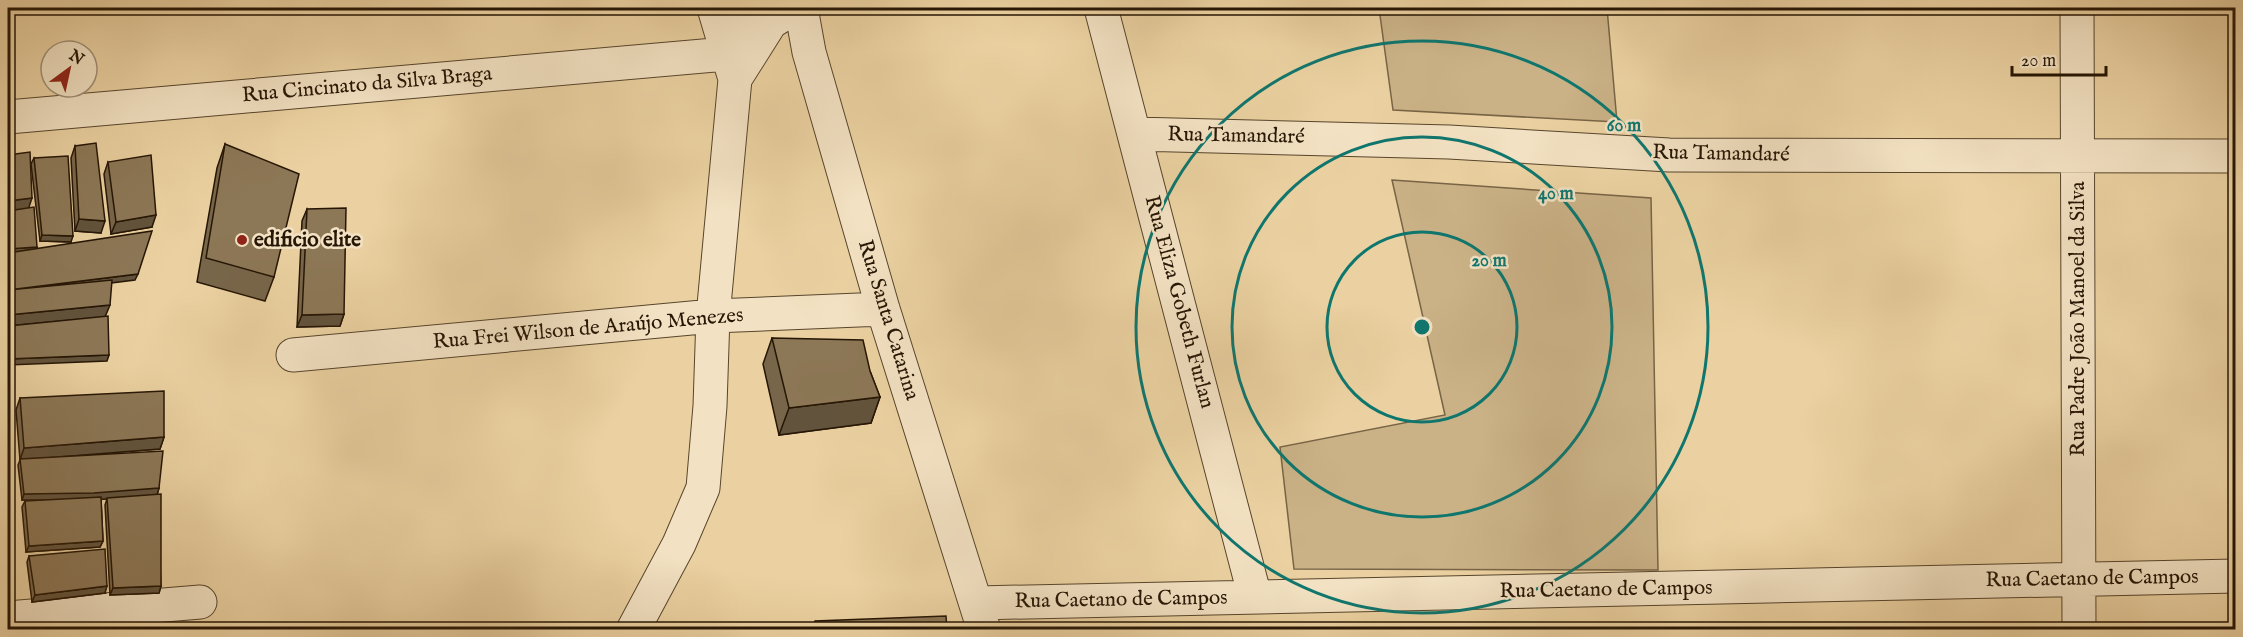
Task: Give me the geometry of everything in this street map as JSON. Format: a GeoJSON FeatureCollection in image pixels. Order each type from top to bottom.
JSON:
{"type":"FeatureCollection","features":[{"type":"Feature","properties":{"kind":"street"},"geometry":{"type":"LineString","coordinates":[[714,8],[733,22],[746,26],[780,15]]}},
{"type":"Feature","properties":{"kind":"street"},"geometry":{"type":"LineString","coordinates":[[633,630],[679,544],[703,488],[730,66],[714,8]]}},
{"type":"Feature","properties":{"kind":"street","name":"Rua Santa Catarina"},"geometry":{"type":"LineString","coordinates":[[801,8],[809,52],[883,309],[981,616]]}},
{"type":"Feature","properties":{"kind":"street","name":"Rua Eliza Gobeth Furlan"},"geometry":{"type":"LineString","coordinates":[[1101,8],[1255,597]]}},
{"type":"Feature","properties":{"kind":"street","name":"Rua Padre João Manoel da Silva"},"geometry":{"type":"LineString","coordinates":[[2077,8],[2079,630]]}},
{"type":"Feature","properties":{"kind":"street"},"geometry":{"type":"LineString","coordinates":[[730,66],[780,15]]}},
{"type":"Feature","properties":{"kind":"street","name":"Rua Cincinato da Silva Braga"},"geometry":{"type":"LineString","coordinates":[[8,117],[730,66]]}},
{"type":"Feature","properties":{"kind":"street","name":"Rua Tamandaré"},"geometry":{"type":"LineString","coordinates":[[1135,134],[1449,142],[1669,154],[2235,156]]}},
{"type":"Feature","properties":{"kind":"street","name":"Rua Frei Wilson de Araújo Menezes"},"geometry":{"type":"LineString","coordinates":[[293,355],[713,316],[883,309]]}},
{"type":"Feature","properties":{"kind":"street","name":"Rua Caetano de Campos"},"geometry":{"type":"LineString","coordinates":[[981,616],[1255,597],[2235,576]]}},
{"type":"Feature","properties":{"kind":"street"},"geometry":{"type":"LineString","coordinates":[[8,618],[200,602]]}},
{"type":"Feature","properties":{"kind":"shaded area"},"geometry":{"type":"Polygon","coordinates":[[[1379,8],[1607,8],[1617,122],[1393,110],[1379,8]]]}},
{"type":"Feature","properties":{"kind":"shaded area"},"geometry":{"type":"Polygon","coordinates":[[[1392,180],[1651,198],[1658,570],[1294,569],[1280,447],[1445,415],[1392,180]]]}},
{"type":"Feature","properties":{"kind":"building"},"geometry":{"type":"Polygon","coordinates":[[[96,143],[105,221],[79,219],[75,146],[96,143]]]}},
{"type":"Feature","properties":{"kind":"building","name":"edificio elite"},"geometry":{"type":"Polygon","coordinates":[[[225,144],[299,174],[274,277],[206,258],[225,144]]]}},
{"type":"Feature","properties":{"kind":"building"},"geometry":{"type":"Polygon","coordinates":[[[30,152],[32,198],[8,201],[8,155],[30,152]]]}},
{"type":"Feature","properties":{"kind":"building"},"geometry":{"type":"Polygon","coordinates":[[[151,155],[156,215],[116,222],[108,162],[151,155]]]}},
{"type":"Feature","properties":{"kind":"building"},"geometry":{"type":"Polygon","coordinates":[[[68,156],[73,236],[42,235],[34,158],[68,156]]]}},
{"type":"Feature","properties":{"kind":"building"},"geometry":{"type":"Polygon","coordinates":[[[34,207],[37,247],[8,249],[8,211],[34,207]]]}},
{"type":"Feature","properties":{"kind":"building"},"geometry":{"type":"Polygon","coordinates":[[[346,208],[344,314],[302,315],[307,209],[346,208]]]}},
{"type":"Feature","properties":{"kind":"building"},"geometry":{"type":"Polygon","coordinates":[[[152,231],[138,274],[8,290],[8,253],[152,231]]]}},
{"type":"Feature","properties":{"kind":"building"},"geometry":{"type":"Polygon","coordinates":[[[112,280],[110,305],[8,315],[8,290],[112,280]]]}},
{"type":"Feature","properties":{"kind":"building"},"geometry":{"type":"Polygon","coordinates":[[[108,316],[109,355],[8,359],[8,326],[108,316]]]}},
{"type":"Feature","properties":{"kind":"building"},"geometry":{"type":"Polygon","coordinates":[[[772,338],[863,340],[870,371],[880,397],[789,408],[772,338]]]}},
{"type":"Feature","properties":{"kind":"building"},"geometry":{"type":"Polygon","coordinates":[[[164,391],[164,437],[24,448],[20,398],[164,391]]]}},
{"type":"Feature","properties":{"kind":"building"},"geometry":{"type":"Polygon","coordinates":[[[163,451],[159,488],[94,493],[24,494],[20,459],[163,451]]]}},
{"type":"Feature","properties":{"kind":"building"},"geometry":{"type":"Polygon","coordinates":[[[161,494],[161,586],[113,588],[107,498],[161,494]]]}},
{"type":"Feature","properties":{"kind":"building"},"geometry":{"type":"Polygon","coordinates":[[[101,497],[103,541],[29,546],[25,501],[101,497]]]}},
{"type":"Feature","properties":{"kind":"building"},"geometry":{"type":"Polygon","coordinates":[[[105,549],[107,586],[35,595],[29,556],[105,549]]]}},
{"type":"Feature","properties":{"kind":"building"},"geometry":{"type":"Polygon","coordinates":[[[946,616],[947,630],[814,630],[815,621],[946,616]]]}},
{"type":"Feature","properties":{"kind":"place","name":"edificio elite"},"geometry":{"type":"Point","coordinates":[242,240]}}]}
